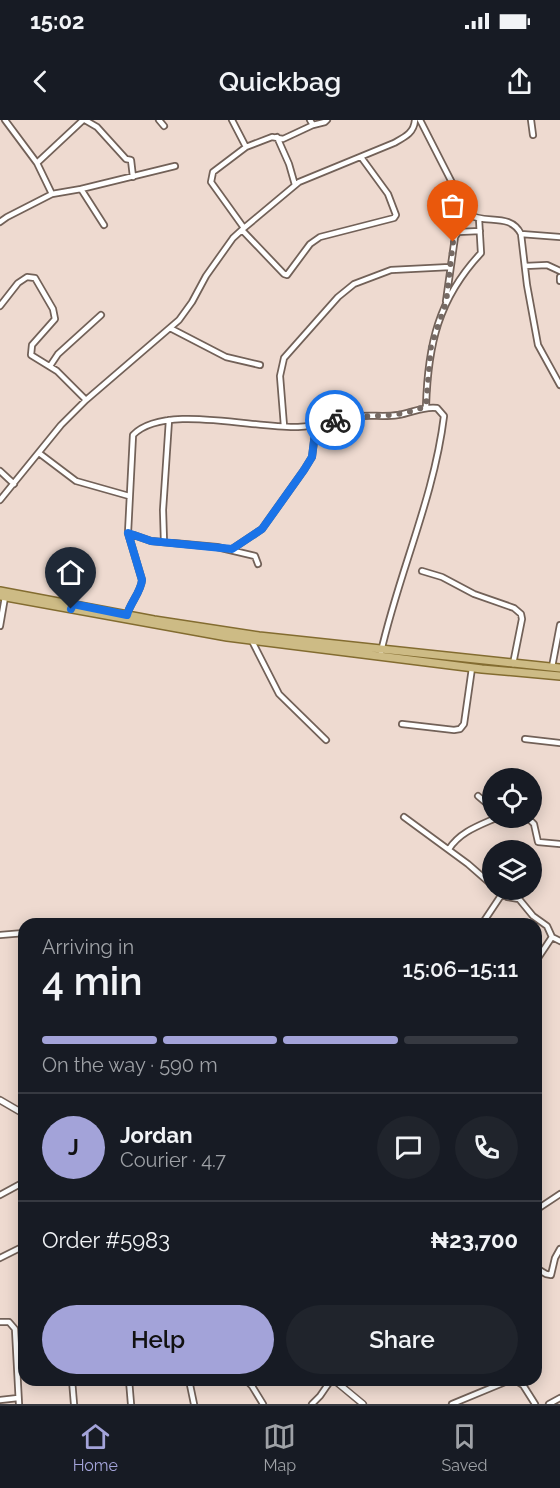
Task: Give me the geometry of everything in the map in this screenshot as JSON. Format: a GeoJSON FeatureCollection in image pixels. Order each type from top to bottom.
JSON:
{"type":"FeatureCollection","features":[{"type":"Feature","properties":{"kind":"main road"},"geometry":{"type":"LineString","coordinates":[[2,595],[472,668],[560,676]]}},
{"type":"Feature","properties":{"kind":"main road"},"geometry":{"type":"LineString","coordinates":[[72,607],[172,628],[252,641],[380,652],[419,651],[513,664],[556,667]]}},
{"type":"Feature","properties":{"kind":"street"},"geometry":{"type":"LineString","coordinates":[[5,120],[37,163],[52,194]]}},
{"type":"Feature","properties":{"kind":"street"},"geometry":{"type":"LineString","coordinates":[[37,163],[84,120],[97,128],[126,159],[131,160],[133,177]]}},
{"type":"Feature","properties":{"kind":"street"},"geometry":{"type":"LineString","coordinates":[[159,120],[164,126]]}},
{"type":"Feature","properties":{"kind":"street"},"geometry":{"type":"LineString","coordinates":[[232,120],[246,147]]}},
{"type":"Feature","properties":{"kind":"street"},"geometry":{"type":"LineString","coordinates":[[327,120],[311,123],[284,139],[272,137],[246,147],[213,172],[211,176],[211,182],[243,229],[276,267],[287,274],[310,244],[320,237],[394,218],[396,215],[393,202],[361,158]]}},
{"type":"Feature","properties":{"kind":"street"},"geometry":{"type":"LineString","coordinates":[[0,500],[61,425],[185,313],[206,276],[243,229],[295,185],[361,158],[408,135],[415,120]]}},
{"type":"Feature","properties":{"kind":"street"},"geometry":{"type":"LineString","coordinates":[[420,120],[468,214],[479,219],[493,218],[516,226],[521,234],[538,345],[560,386]]}},
{"type":"Feature","properties":{"kind":"street"},"geometry":{"type":"LineString","coordinates":[[531,120],[533,135]]}},
{"type":"Feature","properties":{"kind":"street"},"geometry":{"type":"LineString","coordinates":[[277,137],[295,185]]}},
{"type":"Feature","properties":{"kind":"street"},"geometry":{"type":"LineString","coordinates":[[0,222],[52,194],[176,166]]}},
{"type":"Feature","properties":{"kind":"street"},"geometry":{"type":"LineString","coordinates":[[81,189],[104,225]]}},
{"type":"Feature","properties":{"kind":"street"},"geometry":{"type":"LineString","coordinates":[[426,406],[431,346],[446,303],[471,262],[481,253],[479,219]]}},
{"type":"Feature","properties":{"kind":"street"},"geometry":{"type":"LineString","coordinates":[[446,303],[453,242],[458,232],[480,231]]}},
{"type":"Feature","properties":{"kind":"street"},"geometry":{"type":"LineString","coordinates":[[521,234],[560,237]]}},
{"type":"Feature","properties":{"kind":"street"},"geometry":{"type":"LineString","coordinates":[[525,266],[547,265],[560,271]]}},
{"type":"Feature","properties":{"kind":"street"},"geometry":{"type":"LineString","coordinates":[[284,426],[280,376],[284,358],[338,297],[354,284],[391,270],[450,267]]}},
{"type":"Feature","properties":{"kind":"street"},"geometry":{"type":"LineString","coordinates":[[0,306],[18,283],[27,277],[35,278],[53,309],[55,320],[32,345],[31,355],[50,366],[86,400]]}},
{"type":"Feature","properties":{"kind":"street"},"geometry":{"type":"LineString","coordinates":[[50,366],[58,354],[101,315]]}},
{"type":"Feature","properties":{"kind":"street"},"geometry":{"type":"LineString","coordinates":[[170,328],[226,357],[260,365]]}},
{"type":"Feature","properties":{"kind":"street"},"geometry":{"type":"LineString","coordinates":[[127,615],[131,603],[142,586],[128,533],[133,435],[146,426],[159,421],[187,419],[297,427],[364,416],[391,417],[426,406],[437,408],[444,416],[437,458],[380,652]]}},
{"type":"Feature","properties":{"kind":"street"},"geometry":{"type":"LineString","coordinates":[[164,542],[163,510],[169,420]]}},
{"type":"Feature","properties":{"kind":"street"},"geometry":{"type":"LineString","coordinates":[[232,549],[262,529],[304,470],[312,457],[316,425]]}},
{"type":"Feature","properties":{"kind":"street"},"geometry":{"type":"LineString","coordinates":[[39,453],[76,481],[129,496]]}},
{"type":"Feature","properties":{"kind":"street"},"geometry":{"type":"LineString","coordinates":[[0,471],[14,484]]}},
{"type":"Feature","properties":{"kind":"street"},"geometry":{"type":"LineString","coordinates":[[128,533],[151,541],[232,549],[255,556],[258,564]]}},
{"type":"Feature","properties":{"kind":"street"},"geometry":{"type":"LineString","coordinates":[[422,571],[442,577],[474,594],[514,608],[521,614],[513,664]]}},
{"type":"Feature","properties":{"kind":"street"},"geometry":{"type":"LineString","coordinates":[[0,626],[2,595]]}},
{"type":"Feature","properties":{"kind":"street"},"geometry":{"type":"LineString","coordinates":[[556,667],[560,625]]}},
{"type":"Feature","properties":{"kind":"street"},"geometry":{"type":"LineString","coordinates":[[252,641],[279,694],[326,740]]}},
{"type":"Feature","properties":{"kind":"street"},"geometry":{"type":"LineString","coordinates":[[402,724],[460,729],[464,724],[472,668]]}},
{"type":"Feature","properties":{"kind":"street"},"geometry":{"type":"LineString","coordinates":[[525,739],[560,743]]}},
{"type":"Feature","properties":{"kind":"street"},"geometry":{"type":"LineString","coordinates":[[478,796],[482,799]]}},
{"type":"Feature","properties":{"kind":"street"},"geometry":{"type":"LineString","coordinates":[[404,817],[449,849],[482,877]]}},
{"type":"Feature","properties":{"kind":"street"},"geometry":{"type":"LineString","coordinates":[[449,849],[463,833],[482,825]]}},
{"type":"Feature","properties":{"kind":"street"},"geometry":{"type":"LineString","coordinates":[[535,828],[538,842],[560,844]]}},
{"type":"Feature","properties":{"kind":"street"},"geometry":{"type":"LineString","coordinates":[[486,918],[498,900]]}},
{"type":"Feature","properties":{"kind":"street"},"geometry":{"type":"LineString","coordinates":[[520,900],[536,918]]}},
{"type":"Feature","properties":{"kind":"street"},"geometry":{"type":"LineString","coordinates":[[542,923],[552,937],[560,941]]}},
{"type":"Feature","properties":{"kind":"street"},"geometry":{"type":"LineString","coordinates":[[0,935],[18,934]]}},
{"type":"Feature","properties":{"kind":"street"},"geometry":{"type":"LineString","coordinates":[[542,952],[552,937]]}},
{"type":"Feature","properties":{"kind":"street"},"geometry":{"type":"LineString","coordinates":[[0,1100],[18,1110]]}},
{"type":"Feature","properties":{"kind":"street"},"geometry":{"type":"LineString","coordinates":[[0,1195],[18,1185]]}},
{"type":"Feature","properties":{"kind":"street"},"geometry":{"type":"LineString","coordinates":[[542,1205],[560,1194]]}},
{"type":"Feature","properties":{"kind":"street"},"geometry":{"type":"LineString","coordinates":[[0,1258],[18,1249]]}},
{"type":"Feature","properties":{"kind":"street"},"geometry":{"type":"LineString","coordinates":[[542,1271],[551,1275],[555,1258],[560,1250]]}},
{"type":"Feature","properties":{"kind":"street"},"geometry":{"type":"LineString","coordinates":[[0,1322],[9,1322],[15,1329],[18,1383]]}},
{"type":"Feature","properties":{"kind":"street"},"geometry":{"type":"LineString","coordinates":[[0,1400],[19,1401],[18,1386]]}},
{"type":"Feature","properties":{"kind":"street"},"geometry":{"type":"LineString","coordinates":[[72,1386],[74,1404]]}},
{"type":"Feature","properties":{"kind":"street"},"geometry":{"type":"LineString","coordinates":[[130,1386],[131,1404]]}},
{"type":"Feature","properties":{"kind":"street"},"geometry":{"type":"LineString","coordinates":[[190,1386],[194,1404]]}},
{"type":"Feature","properties":{"kind":"street"},"geometry":{"type":"LineString","coordinates":[[252,1386],[263,1404]]}},
{"type":"Feature","properties":{"kind":"street"},"geometry":{"type":"LineString","coordinates":[[312,1404],[328,1386]]}},
{"type":"Feature","properties":{"kind":"street"},"geometry":{"type":"LineString","coordinates":[[340,1386],[363,1404]]}},
{"type":"Feature","properties":{"kind":"street"},"geometry":{"type":"LineString","coordinates":[[452,1404],[496,1386]]}},
{"type":"Feature","properties":{"kind":"street"},"geometry":{"type":"LineString","coordinates":[[524,1386],[535,1404]]}},
{"type":"Feature","properties":{"kind":"street"},"geometry":{"type":"LineString","coordinates":[[549,1404],[560,1398]]}},
{"type":"Feature","properties":{"kind":"way so far"},"geometry":{"type":"LineString","coordinates":[[335,420],[364,416],[391,417],[426,406],[431,346],[441,311],[446,303],[453,242]]}},
{"type":"Feature","properties":{"kind":"route"},"geometry":{"type":"LineString","coordinates":[[71,609],[73,604],[127,615],[131,603],[142,586],[140,567],[128,533],[151,541],[232,549],[249,539],[262,529],[276,512],[312,457],[316,425],[335,420]]}}]}
